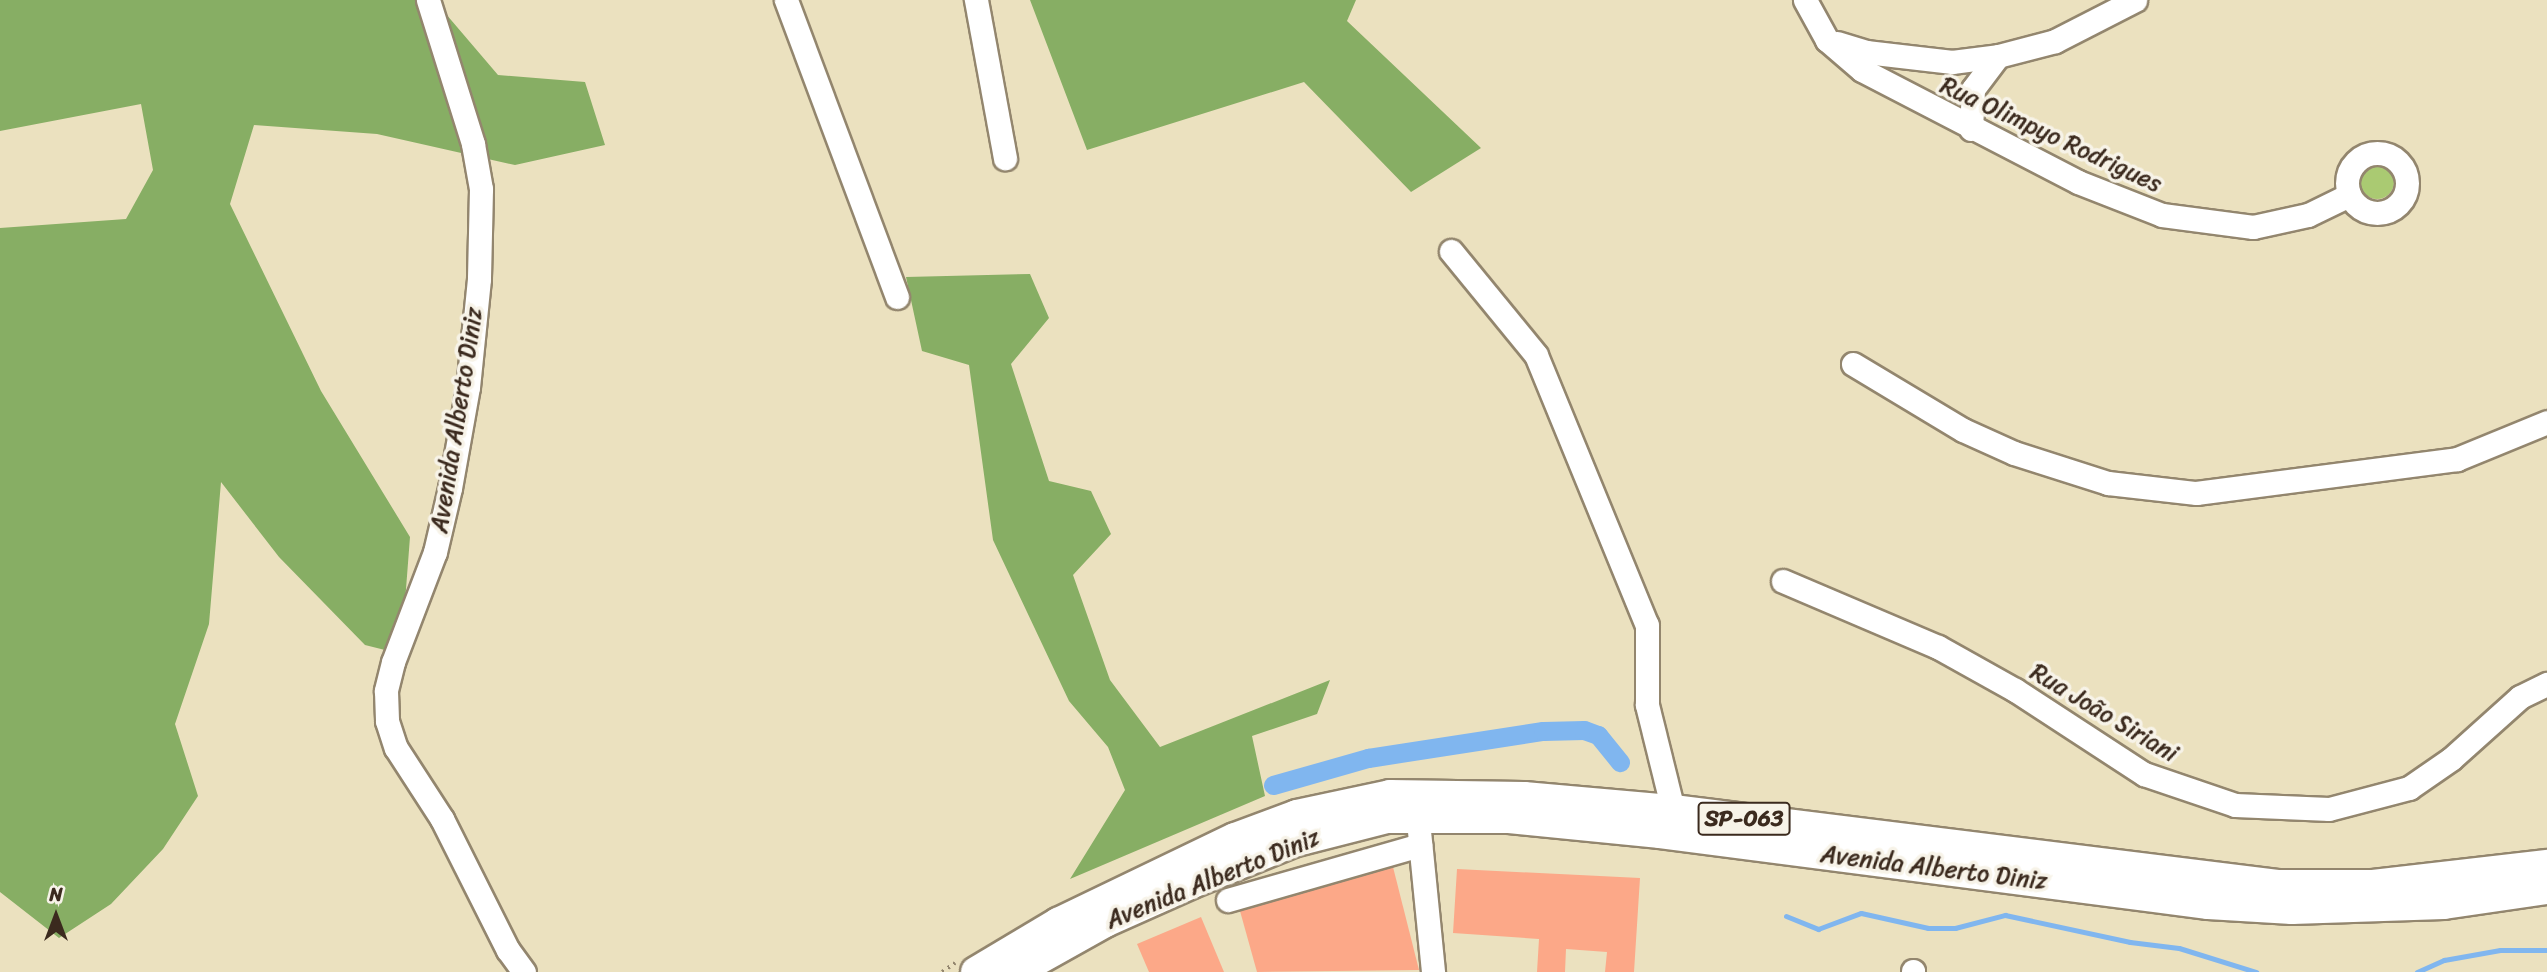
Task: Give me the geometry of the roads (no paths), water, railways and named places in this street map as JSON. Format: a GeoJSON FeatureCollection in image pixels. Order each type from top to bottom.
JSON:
{"type":"FeatureCollection","features":[{"type":"Feature","properties":{"kind":"main road","name":"Avenida Alberto Diniz"},"geometry":{"type":"LineString","coordinates":[[976,972],[1146,877],[1285,820],[1348,802],[1390,795],[1444,794],[1673,810],[2279,885],[2373,885],[2547,865]]}},
{"type":"Feature","properties":{"kind":"main road","name":"Avenida Alberto Diniz"},"geometry":{"type":"LineString","coordinates":[[1017,972],[1105,922],[1293,842],[1346,826],[1419,831],[1509,818],[1660,832],[2208,904],[2292,909],[2444,904],[2547,890]]}},
{"type":"Feature","properties":{"kind":"street","name":"Avenida Alberto Diniz"},"geometry":{"type":"LineString","coordinates":[[428,0],[473,144],[481,189],[479,279],[468,387],[450,488],[435,552],[393,662],[386,691],[387,721],[396,748],[456,842],[508,950],[524,972]]}},
{"type":"Feature","properties":{"kind":"street"},"geometry":{"type":"LineString","coordinates":[[786,0],[898,297]]}},
{"type":"Feature","properties":{"kind":"street"},"geometry":{"type":"LineString","coordinates":[[976,0],[1005,159]]}},
{"type":"Feature","properties":{"kind":"street"},"geometry":{"type":"LineString","coordinates":[[1805,0],[1827,40],[1866,52],[1940,61],[1998,56],[2055,41],[2135,0]]}},
{"type":"Feature","properties":{"kind":"street","name":"Rua Olimpyo Rodrigues"},"geometry":{"type":"LineString","coordinates":[[1827,40],[1862,70],[1971,129],[2150,211],[2207,224],[2253,228],[2308,215],[2349,194]]}},
{"type":"Feature","properties":{"kind":"street"},"geometry":{"type":"LineString","coordinates":[[1971,129],[1973,89],[1998,56]]}},
{"type":"Feature","properties":{"kind":"street"},"geometry":{"type":"LineString","coordinates":[[1451,251],[1536,355],[1647,625],[1647,705],[1673,810]]}},
{"type":"Feature","properties":{"kind":"street"},"geometry":{"type":"LineString","coordinates":[[1853,364],[1963,430],[2014,453],[2108,483],[2196,493],[2457,459],[2547,422]]}},
{"type":"Feature","properties":{"kind":"street","name":"Rua João Siriani"},"geometry":{"type":"LineString","coordinates":[[1783,580],[1938,647],[2144,774],[2235,805],[2329,809],[2409,788],[2451,759],[2520,697],[2547,684]]}},
{"type":"Feature","properties":{"kind":"street"},"geometry":{"type":"LineString","coordinates":[[1228,900],[1419,831],[1433,972]]}},
{"type":"Feature","properties":{"kind":"waterway"},"geometry":{"type":"LineString","coordinates":[[1273,785],[1368,758],[1543,731],[1584,730],[1598,735],[1620,762]]}},
{"type":"Feature","properties":{"kind":"waterway"},"geometry":{"type":"LineString","coordinates":[[1786,916],[1818,929],[1861,913],[1928,928],[1955,928],[2005,915],[2130,942],[2179,948],[2256,972]]}},
{"type":"Feature","properties":{"kind":"waterway"},"geometry":{"type":"LineString","coordinates":[[2417,972],[2444,960],[2500,950],[2547,950]]}}]}
